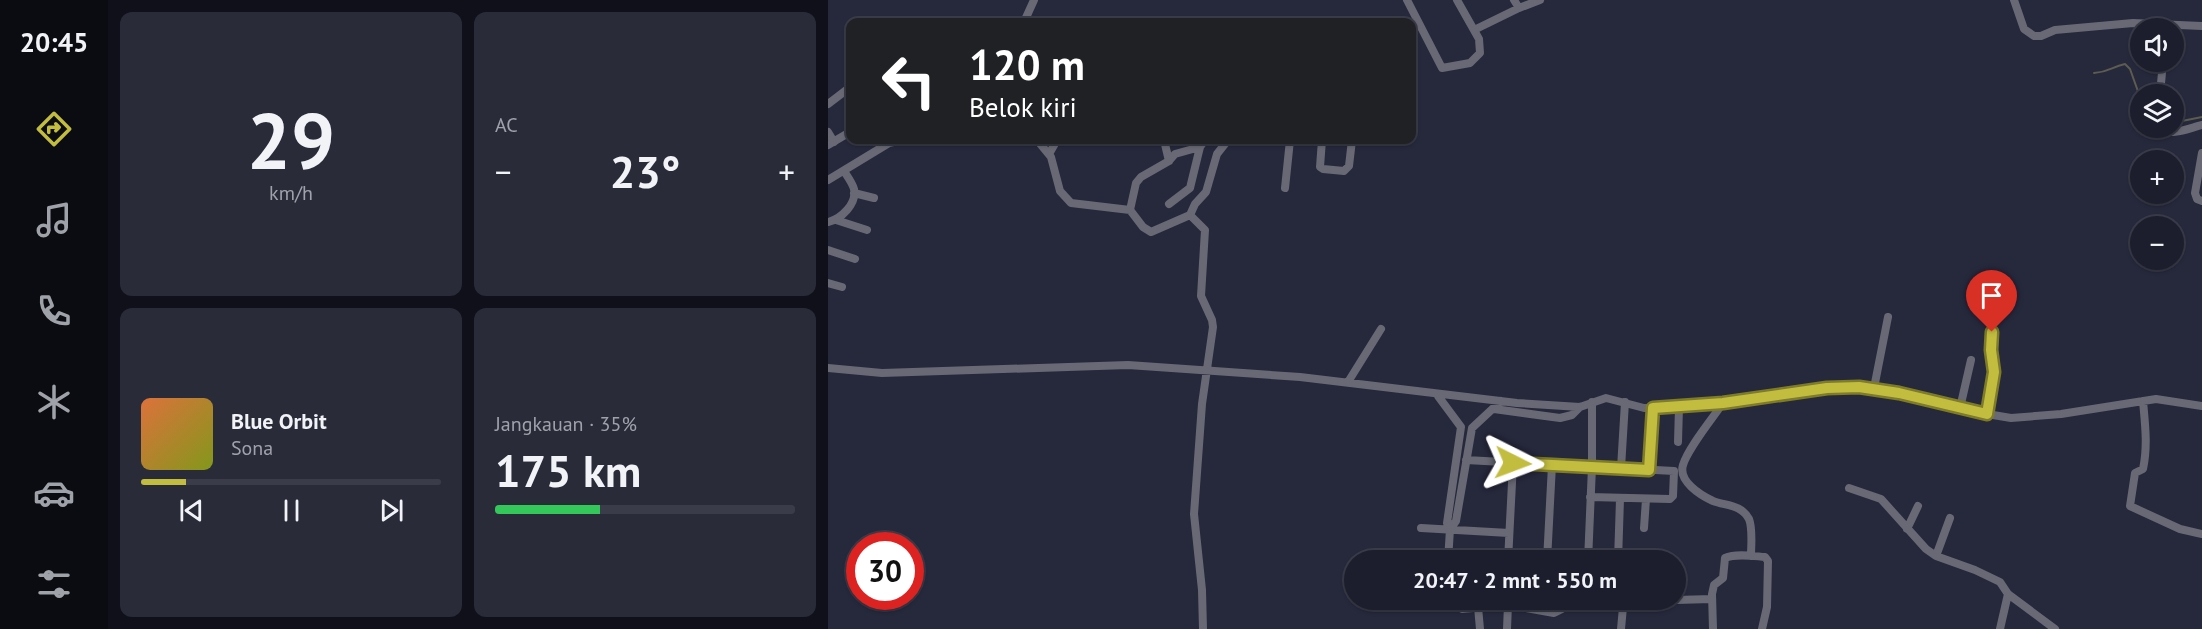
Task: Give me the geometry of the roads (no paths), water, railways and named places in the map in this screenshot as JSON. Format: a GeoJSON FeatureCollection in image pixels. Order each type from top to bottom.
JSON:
{"type":"FeatureCollection","features":[{"type":"Feature","properties":{"kind":"street"},"geometry":{"type":"LineString","coordinates":[[1026,18],[1034,0]]}},
{"type":"Feature","properties":{"kind":"street"},"geometry":{"type":"LineString","coordinates":[[1407,0],[1442,68],[1461,66],[1476,59],[1480,53],[1474,30],[1457,0]]}},
{"type":"Feature","properties":{"kind":"street"},"geometry":{"type":"LineString","coordinates":[[1474,30],[1516,4],[1540,0]]}},
{"type":"Feature","properties":{"kind":"street"},"geometry":{"type":"LineString","coordinates":[[2014,0],[2024,29],[2034,36],[2042,36],[2055,30],[2130,23]]}},
{"type":"Feature","properties":{"kind":"street"},"geometry":{"type":"LineString","coordinates":[[2184,26],[2202,26]]}},
{"type":"Feature","properties":{"kind":"street"},"geometry":{"type":"LineString","coordinates":[[842,80],[846,84]]}},
{"type":"Feature","properties":{"kind":"street"},"geometry":{"type":"LineString","coordinates":[[828,104],[846,92]]}},
{"type":"Feature","properties":{"kind":"street"},"geometry":{"type":"LineString","coordinates":[[2184,130],[2202,125]]}},
{"type":"Feature","properties":{"kind":"street"},"geometry":{"type":"LineString","coordinates":[[828,132],[831,143],[846,134]]}},
{"type":"Feature","properties":{"kind":"street"},"geometry":{"type":"LineString","coordinates":[[828,180],[883,144]]}},
{"type":"Feature","properties":{"kind":"street"},"geometry":{"type":"LineString","coordinates":[[1040,144],[1049,154],[1060,191],[1067,201],[1130,210],[1142,225],[1152,232],[1190,215],[1195,204],[1206,192],[1217,154],[1225,144]]}},
{"type":"Feature","properties":{"kind":"street"},"geometry":{"type":"LineString","coordinates":[[1049,154],[1055,144]]}},
{"type":"Feature","properties":{"kind":"street"},"geometry":{"type":"LineString","coordinates":[[1165,144],[1169,161]]}},
{"type":"Feature","properties":{"kind":"street"},"geometry":{"type":"LineString","coordinates":[[1130,210],[1136,183],[1147,172],[1169,161],[1175,154],[1200,144]]}},
{"type":"Feature","properties":{"kind":"street"},"geometry":{"type":"LineString","coordinates":[[1169,204],[1190,188],[1202,144]]}},
{"type":"Feature","properties":{"kind":"street"},"geometry":{"type":"LineString","coordinates":[[1285,188],[1290,144]]}},
{"type":"Feature","properties":{"kind":"street"},"geometry":{"type":"LineString","coordinates":[[1322,144],[1320,166],[1323,169],[1341,171],[1346,170],[1349,166],[1352,144]]}},
{"type":"Feature","properties":{"kind":"street"},"geometry":{"type":"LineString","coordinates":[[2202,153],[2195,197],[2202,201]]}},
{"type":"Feature","properties":{"kind":"street"},"geometry":{"type":"LineString","coordinates":[[832,221],[845,213],[854,193],[843,171]]}},
{"type":"Feature","properties":{"kind":"street"},"geometry":{"type":"LineString","coordinates":[[854,193],[874,198]]}},
{"type":"Feature","properties":{"kind":"street"},"geometry":{"type":"LineString","coordinates":[[1190,215],[1205,230],[1200,291],[1213,327],[1194,514],[1202,590],[1203,629]]}},
{"type":"Feature","properties":{"kind":"street"},"geometry":{"type":"LineString","coordinates":[[832,221],[867,230]]}},
{"type":"Feature","properties":{"kind":"street"},"geometry":{"type":"LineString","coordinates":[[828,250],[855,259]]}},
{"type":"Feature","properties":{"kind":"street"},"geometry":{"type":"LineString","coordinates":[[828,283],[842,287]]}},
{"type":"Feature","properties":{"kind":"street"},"geometry":{"type":"LineString","coordinates":[[1874,388],[1888,317]]}},
{"type":"Feature","properties":{"kind":"street"},"geometry":{"type":"LineString","coordinates":[[1348,382],[1381,329]]}},
{"type":"Feature","properties":{"kind":"street"},"geometry":{"type":"LineString","coordinates":[[1987,414],[1994,372],[1991,350],[1992,332]]}},
{"type":"Feature","properties":{"kind":"street"},"geometry":{"type":"LineString","coordinates":[[1960,408],[1971,360]]}},
{"type":"Feature","properties":{"kind":"street"},"geometry":{"type":"LineString","coordinates":[[828,368],[888,373],[1105,364],[1348,382],[1501,401],[1580,406],[1606,398],[1636,407],[1653,408],[1723,403],[1827,388],[1874,388],[2011,418],[2089,411],[2143,401],[2166,400],[2202,406]]}},
{"type":"Feature","properties":{"kind":"street"},"geometry":{"type":"LineString","coordinates":[[1438,396],[1461,427],[1447,523],[1450,530],[1449,550]]}},
{"type":"Feature","properties":{"kind":"street"},"geometry":{"type":"LineString","coordinates":[[1450,530],[1456,521],[1472,428],[1501,401]]}},
{"type":"Feature","properties":{"kind":"street"},"geometry":{"type":"LineString","coordinates":[[2143,401],[2146,457],[2143,469],[2135,473],[2130,506],[2180,529],[2202,534]]}},
{"type":"Feature","properties":{"kind":"street"},"geometry":{"type":"LineString","coordinates":[[1588,550],[1592,402]]}},
{"type":"Feature","properties":{"kind":"street"},"geometry":{"type":"LineString","coordinates":[[1621,468],[1624,402]]}},
{"type":"Feature","properties":{"kind":"street"},"geometry":{"type":"LineString","coordinates":[[1723,403],[1690,450],[1683,462],[1681,472],[1688,483],[1706,497],[1738,507],[1746,515],[1750,523],[1751,556]]}},
{"type":"Feature","properties":{"kind":"street"},"geometry":{"type":"LineString","coordinates":[[1494,409],[1560,418],[1572,415],[1580,406]]}},
{"type":"Feature","properties":{"kind":"street"},"geometry":{"type":"LineString","coordinates":[[1678,442],[1679,407]]}},
{"type":"Feature","properties":{"kind":"street"},"geometry":{"type":"LineString","coordinates":[[1649,470],[1653,408]]}},
{"type":"Feature","properties":{"kind":"street"},"geometry":{"type":"LineString","coordinates":[[1461,427],[1472,428]]}},
{"type":"Feature","properties":{"kind":"street"},"geometry":{"type":"LineString","coordinates":[[1466,460],[1674,471],[1673,492],[1670,499],[1590,497]]}},
{"type":"Feature","properties":{"kind":"street"},"geometry":{"type":"LineString","coordinates":[[1508,550],[1513,463]]}},
{"type":"Feature","properties":{"kind":"street"},"geometry":{"type":"LineString","coordinates":[[1548,550],[1552,465]]}},
{"type":"Feature","properties":{"kind":"street"},"geometry":{"type":"LineString","coordinates":[[1849,488],[1881,499],[1926,549],[1936,556],[2000,582],[2008,594],[2055,629]]}},
{"type":"Feature","properties":{"kind":"street"},"geometry":{"type":"LineString","coordinates":[[1618,550],[1620,499]]}},
{"type":"Feature","properties":{"kind":"street"},"geometry":{"type":"LineString","coordinates":[[1644,528],[1646,499]]}},
{"type":"Feature","properties":{"kind":"street"},"geometry":{"type":"LineString","coordinates":[[1907,529],[1918,506]]}},
{"type":"Feature","properties":{"kind":"street"},"geometry":{"type":"LineString","coordinates":[[1936,556],[1950,518]]}},
{"type":"Feature","properties":{"kind":"street"},"geometry":{"type":"LineString","coordinates":[[1421,528],[1509,533]]}},
{"type":"Feature","properties":{"kind":"street"},"geometry":{"type":"LineString","coordinates":[[1713,629],[1714,585],[1723,578],[1725,558],[1751,556],[1765,557],[1768,561],[1767,607],[1762,629]]}},
{"type":"Feature","properties":{"kind":"street"},"geometry":{"type":"LineString","coordinates":[[2000,629],[2008,594]]}},
{"type":"Feature","properties":{"kind":"street"},"geometry":{"type":"LineString","coordinates":[[1686,600],[1712,599]]}},
{"type":"Feature","properties":{"kind":"street"},"geometry":{"type":"LineString","coordinates":[[1478,610],[1480,629]]}},
{"type":"Feature","properties":{"kind":"street"},"geometry":{"type":"LineString","coordinates":[[1507,629],[1508,610]]}},
{"type":"Feature","properties":{"kind":"street"},"geometry":{"type":"LineString","coordinates":[[1537,610],[1554,613],[1560,610]]}},
{"type":"Feature","properties":{"kind":"street"},"geometry":{"type":"LineString","coordinates":[[1621,629],[1623,610]]}},
{"type":"Feature","properties":{"kind":"waterway"},"geometry":{"type":"LineString","coordinates":[[2094,73],[2104,72],[2125,64],[2130,69],[2135,84]]}},
{"type":"Feature","properties":{"kind":"waterway"},"geometry":{"type":"LineString","coordinates":[[2184,121],[2202,117]]}}]}
